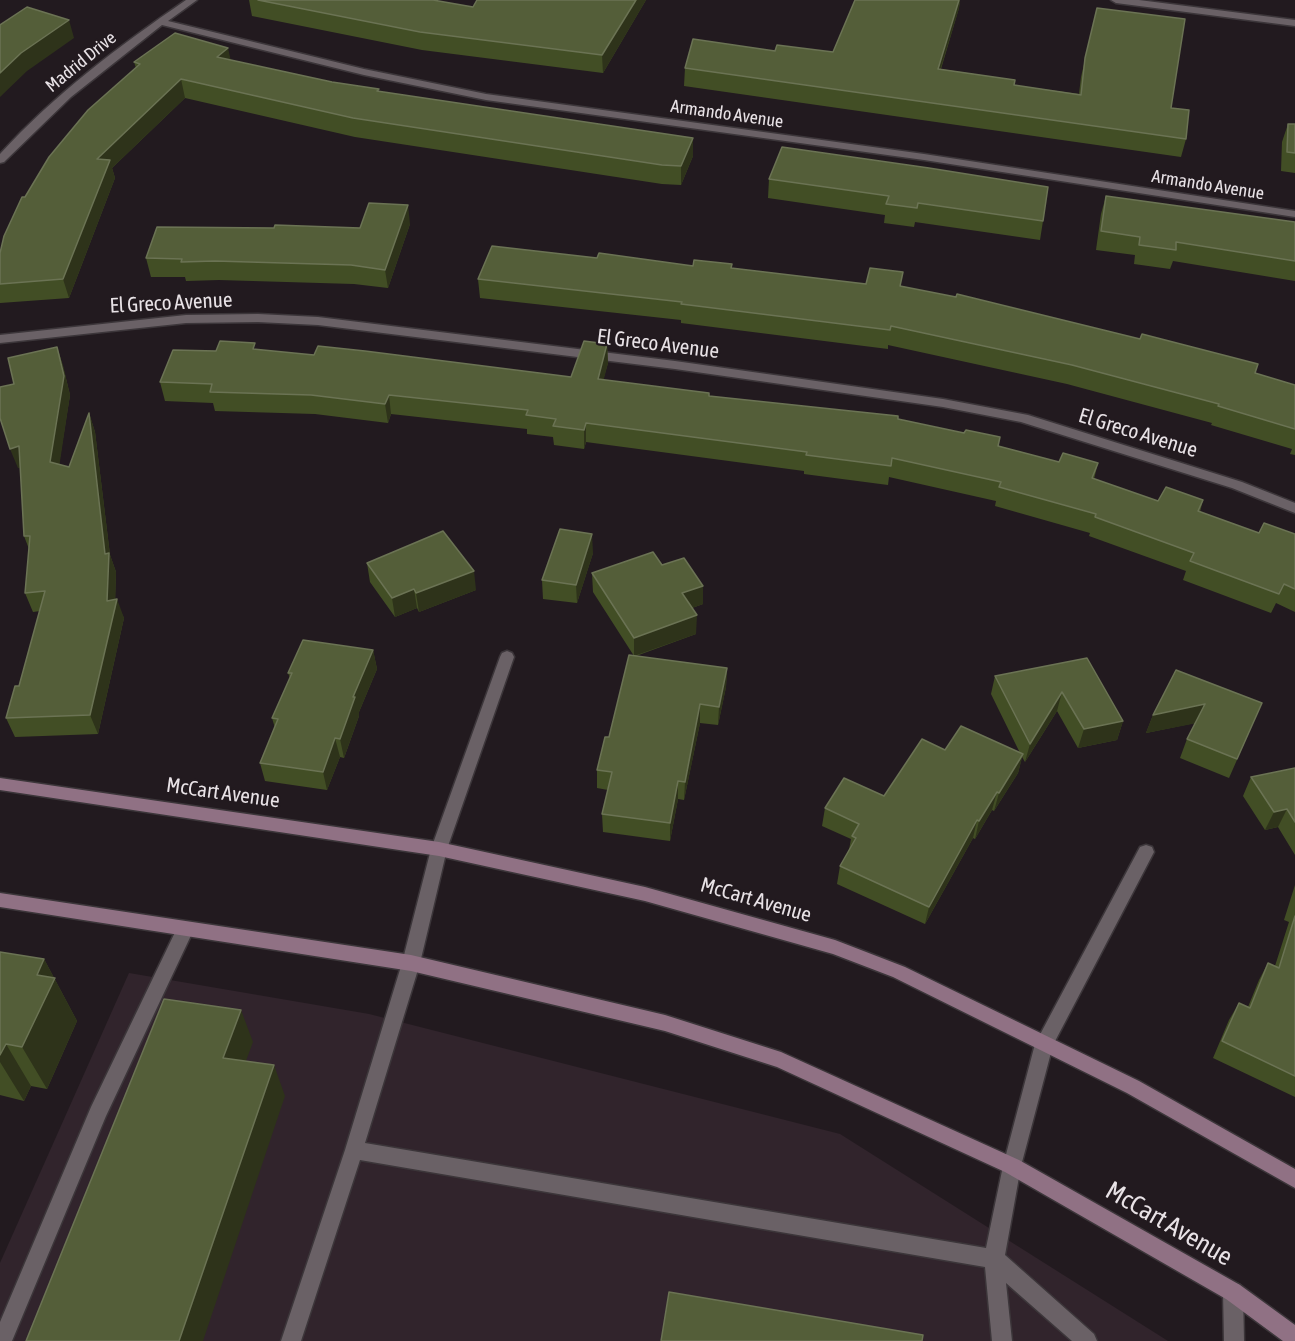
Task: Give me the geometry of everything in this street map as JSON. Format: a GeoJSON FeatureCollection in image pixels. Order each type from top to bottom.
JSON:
{"type":"FeatureCollection","features":[{"type":"Feature","properties":{"kind":"main road","name":"McCart Avenue"},"geometry":{"type":"LineString","coordinates":[[0,784],[439,849],[645,894],[835,947],[898,972],[1132,1087],[1295,1179]]}},
{"type":"Feature","properties":{"kind":"main road","name":"McCart Avenue"},"geometry":{"type":"LineString","coordinates":[[0,900],[411,963],[665,1023],[781,1060],[1012,1166],[1233,1292],[1295,1337]]}},
{"type":"Feature","properties":{"kind":"street","name":"Madrid Drive"},"geometry":{"type":"LineString","coordinates":[[0,160],[31,126],[94,69],[192,0]]}},
{"type":"Feature","properties":{"kind":"street"},"geometry":{"type":"LineString","coordinates":[[1116,0],[1295,23]]}},
{"type":"Feature","properties":{"kind":"street","name":"Armando Avenue"},"geometry":{"type":"LineString","coordinates":[[160,22],[364,72],[486,97],[924,158],[1295,214]]}},
{"type":"Feature","properties":{"kind":"street","name":"El Greco Avenue"},"geometry":{"type":"LineString","coordinates":[[0,339],[186,319],[258,318],[318,321],[675,365],[943,403],[1023,418],[1237,485],[1295,508]]}},
{"type":"Feature","properties":{"kind":"street"},"geometry":{"type":"LineString","coordinates":[[291,1341],[354,1150],[411,963],[439,849],[507,657]]}},
{"type":"Feature","properties":{"kind":"street"},"geometry":{"type":"LineString","coordinates":[[1002,1341],[994,1259],[1012,1166],[1044,1044],[1146,852]]}},
{"type":"Feature","properties":{"kind":"street"},"geometry":{"type":"LineString","coordinates":[[2,1341],[98,1113],[185,928]]}},
{"type":"Feature","properties":{"kind":"street"},"geometry":{"type":"LineString","coordinates":[[354,1150],[994,1259],[1087,1341]]}},
{"type":"Feature","properties":{"kind":"street"},"geometry":{"type":"LineString","coordinates":[[1233,1292],[1234,1341]]}},
{"type":"Feature","properties":{"kind":"shaded area"},"geometry":{"type":"Polygon","coordinates":[[[129,973],[369,1014],[840,1134],[1168,1341],[0,1341],[0,1263],[129,973]]]}},
{"type":"Feature","properties":{"kind":"building"},"geometry":{"type":"Polygon","coordinates":[[[258,0],[433,0],[473,7],[477,0],[636,0],[602,55],[420,32],[258,0]]]}},
{"type":"Feature","properties":{"kind":"building"},"geometry":{"type":"Polygon","coordinates":[[[855,0],[959,0],[938,69],[1015,80],[1014,85],[1081,95],[1085,58],[1097,8],[1185,19],[1171,108],[1189,110],[1186,139],[685,68],[693,39],[775,51],[777,45],[833,52],[855,0]]]}},
{"type":"Feature","properties":{"kind":"building"},"geometry":{"type":"Polygon","coordinates":[[[27,7],[69,20],[21,53],[0,73],[0,25],[27,7]]]}},
{"type":"Feature","properties":{"kind":"building"},"geometry":{"type":"Polygon","coordinates":[[[175,33],[228,48],[217,57],[332,82],[379,89],[377,91],[693,138],[681,166],[662,165],[353,118],[181,79],[97,159],[110,160],[63,279],[0,284],[0,253],[4,236],[22,197],[25,197],[49,157],[88,110],[140,64],[134,62],[175,33]]]}},
{"type":"Feature","properties":{"kind":"building"},"geometry":{"type":"Polygon","coordinates":[[[1288,124],[1295,124],[1295,153],[1287,152],[1288,124]]]}},
{"type":"Feature","properties":{"kind":"building"},"geometry":{"type":"Polygon","coordinates":[[[782,147],[1048,187],[1043,221],[918,203],[917,208],[886,204],[889,196],[769,179],[782,147]]]}},
{"type":"Feature","properties":{"kind":"building"},"geometry":{"type":"Polygon","coordinates":[[[1106,196],[1295,222],[1295,261],[1176,242],[1176,250],[1139,245],[1140,237],[1101,231],[1106,196]]]}},
{"type":"Feature","properties":{"kind":"building"},"geometry":{"type":"Polygon","coordinates":[[[369,203],[408,205],[385,270],[351,265],[181,262],[182,259],[146,258],[157,227],[274,228],[275,225],[360,228],[369,203]]]}},
{"type":"Feature","properties":{"kind":"building"},"geometry":{"type":"Polygon","coordinates":[[[492,246],[597,258],[599,253],[693,266],[694,260],[732,264],[731,268],[866,284],[870,268],[903,272],[900,286],[956,297],[957,294],[1140,339],[1142,334],[1258,364],[1255,373],[1295,385],[1295,429],[1218,406],[1219,404],[1072,365],[891,326],[890,330],[681,304],[682,302],[478,279],[492,246]]]}},
{"type":"Feature","properties":{"kind":"building"},"geometry":{"type":"Polygon","coordinates":[[[220,341],[255,343],[253,349],[314,355],[318,346],[571,377],[584,341],[607,344],[598,379],[709,393],[709,396],[898,416],[898,419],[964,433],[966,430],[1000,437],[998,446],[1059,462],[1063,453],[1098,463],[1092,478],[1158,501],[1166,487],[1203,500],[1198,511],[1259,533],[1264,523],[1295,534],[1295,589],[1284,584],[1279,594],[1190,561],[1194,553],[1095,517],[1096,514],[999,487],[1001,482],[892,458],[891,466],[806,455],[807,452],[586,423],[584,430],[553,426],[556,419],[526,415],[528,410],[389,395],[385,404],[311,395],[210,392],[212,384],[160,382],[173,350],[216,351],[220,341]]]}},
{"type":"Feature","properties":{"kind":"building"},"geometry":{"type":"Polygon","coordinates":[[[57,347],[64,376],[50,462],[69,467],[89,413],[105,554],[109,553],[107,601],[117,599],[90,715],[6,718],[15,686],[19,686],[45,591],[25,593],[30,536],[24,536],[19,446],[10,449],[0,418],[0,387],[14,384],[8,358],[57,347]]]}},
{"type":"Feature","properties":{"kind":"building"},"geometry":{"type":"Polygon","coordinates":[[[560,529],[592,534],[576,585],[542,580],[560,529]]]}},
{"type":"Feature","properties":{"kind":"building"},"geometry":{"type":"Polygon","coordinates":[[[443,531],[474,571],[416,593],[414,589],[392,598],[367,563],[443,531]]]}},
{"type":"Feature","properties":{"kind":"building"},"geometry":{"type":"Polygon","coordinates":[[[653,552],[662,565],[684,558],[703,586],[682,593],[697,615],[634,638],[592,573],[653,552]]]}},
{"type":"Feature","properties":{"kind":"building"},"geometry":{"type":"Polygon","coordinates":[[[303,640],[373,650],[353,697],[355,697],[340,739],[335,738],[323,772],[260,763],[278,719],[272,718],[292,673],[288,673],[303,640]]]}},
{"type":"Feature","properties":{"kind":"building"},"geometry":{"type":"Polygon","coordinates":[[[629,655],[727,668],[719,707],[700,704],[685,782],[678,781],[670,823],[602,814],[612,772],[597,770],[605,737],[609,737],[629,655]]]}},
{"type":"Feature","properties":{"kind":"building"},"geometry":{"type":"Polygon","coordinates":[[[1087,658],[1123,721],[1084,729],[1062,692],[1030,744],[995,676],[1087,658]]]}},
{"type":"Feature","properties":{"kind":"building"},"geometry":{"type":"Polygon","coordinates":[[[1176,670],[1262,703],[1237,759],[1187,739],[1205,704],[1153,715],[1176,670]]]}},
{"type":"Feature","properties":{"kind":"building"},"geometry":{"type":"Polygon","coordinates":[[[961,726],[1023,754],[999,793],[997,792],[979,821],[977,820],[929,907],[840,866],[856,838],[852,836],[859,824],[825,808],[844,778],[884,796],[922,739],[945,750],[961,726]]]}},
{"type":"Feature","properties":{"kind":"building"},"geometry":{"type":"Polygon","coordinates":[[[1295,768],[1295,822],[1287,809],[1274,812],[1251,777],[1295,768]]]}},
{"type":"Feature","properties":{"kind":"building"},"geometry":{"type":"Polygon","coordinates":[[[1295,916],[1295,1076],[1222,1041],[1239,1003],[1250,1008],[1268,963],[1279,968],[1295,916]]]}},
{"type":"Feature","properties":{"kind":"building"},"geometry":{"type":"Polygon","coordinates":[[[0,952],[44,959],[37,975],[55,978],[22,1047],[6,1044],[0,1055],[0,952]]]}},
{"type":"Feature","properties":{"kind":"building"},"geometry":{"type":"Polygon","coordinates":[[[164,999],[241,1010],[223,1058],[274,1065],[179,1341],[26,1341],[164,999]]]}},
{"type":"Feature","properties":{"kind":"building"},"geometry":{"type":"Polygon","coordinates":[[[669,1292],[923,1335],[922,1341],[661,1341],[669,1292]]]}}]}
